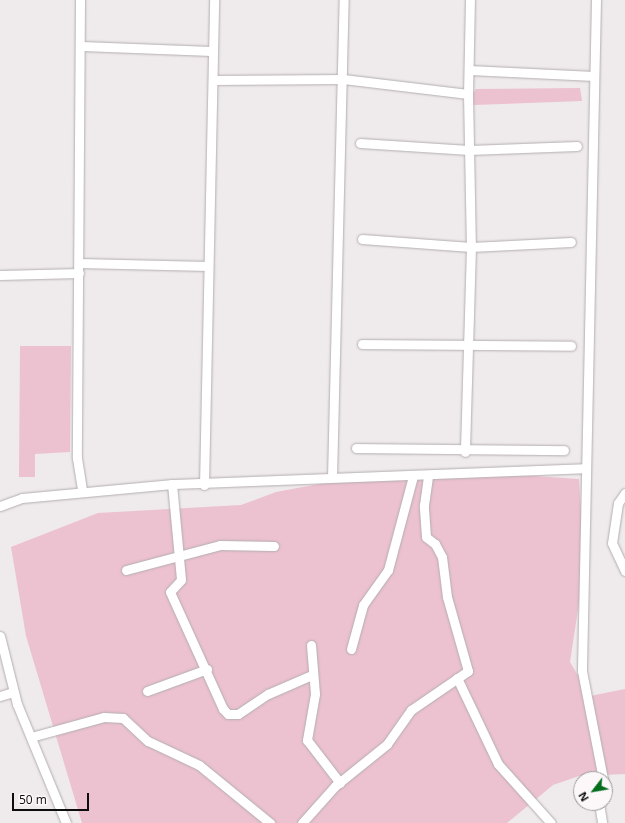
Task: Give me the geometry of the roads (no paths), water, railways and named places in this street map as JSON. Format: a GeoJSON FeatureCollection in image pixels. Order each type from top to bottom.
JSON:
{"type":"FeatureCollection","features":[{"type":"Feature","properties":{"kind":"street"},"geometry":{"type":"LineString","coordinates":[[80,0],[77,458],[82,490]]}},
{"type":"Feature","properties":{"kind":"street"},"geometry":{"type":"LineString","coordinates":[[204,485],[208,266],[214,80],[214,0]]}},
{"type":"Feature","properties":{"kind":"street"},"geometry":{"type":"LineString","coordinates":[[332,478],[344,0]]}},
{"type":"Feature","properties":{"kind":"street"},"geometry":{"type":"LineString","coordinates":[[465,452],[471,247],[468,94],[470,0]]}},
{"type":"Feature","properties":{"kind":"street"},"geometry":{"type":"LineString","coordinates":[[596,0],[582,671],[601,771]]}},
{"type":"Feature","properties":{"kind":"street"},"geometry":{"type":"LineString","coordinates":[[80,46],[213,51]]}},
{"type":"Feature","properties":{"kind":"street"},"geometry":{"type":"LineString","coordinates":[[469,70],[594,76]]}},
{"type":"Feature","properties":{"kind":"street"},"geometry":{"type":"LineString","coordinates":[[214,80],[343,79],[468,94]]}},
{"type":"Feature","properties":{"kind":"street"},"geometry":{"type":"LineString","coordinates":[[360,143],[469,150],[577,146]]}},
{"type":"Feature","properties":{"kind":"street"},"geometry":{"type":"LineString","coordinates":[[362,239],[471,247],[571,242]]}},
{"type":"Feature","properties":{"kind":"street"},"geometry":{"type":"LineString","coordinates":[[79,263],[208,266]]}},
{"type":"Feature","properties":{"kind":"street"},"geometry":{"type":"LineString","coordinates":[[0,275],[79,274]]}},
{"type":"Feature","properties":{"kind":"street"},"geometry":{"type":"LineString","coordinates":[[362,344],[469,347],[571,346]]}},
{"type":"Feature","properties":{"kind":"street"},"geometry":{"type":"LineString","coordinates":[[356,448],[465,452],[564,450]]}},
{"type":"Feature","properties":{"kind":"street"},"geometry":{"type":"LineString","coordinates":[[0,506],[22,498],[82,490],[119,491],[172,484],[204,485],[332,478],[586,468]]}},
{"type":"Feature","properties":{"kind":"street"},"geometry":{"type":"LineString","coordinates":[[302,823],[340,783],[387,744],[411,710],[468,671],[447,597],[442,557],[435,544],[426,537],[424,505],[428,475]]}},
{"type":"Feature","properties":{"kind":"street"},"geometry":{"type":"LineString","coordinates":[[351,649],[363,605],[388,570],[413,476]]}},
{"type":"Feature","properties":{"kind":"street"},"geometry":{"type":"LineString","coordinates":[[172,484],[179,537],[177,554],[181,580],[170,592],[207,669],[217,700],[233,714],[268,694],[312,675]]}},
{"type":"Feature","properties":{"kind":"street"},"geometry":{"type":"LineString","coordinates":[[625,493],[618,503],[612,543],[625,571]]}},
{"type":"Feature","properties":{"kind":"street"},"geometry":{"type":"LineString","coordinates":[[126,570],[177,554],[220,545],[274,546]]}},
{"type":"Feature","properties":{"kind":"street"},"geometry":{"type":"LineString","coordinates":[[0,636],[13,692],[66,823]]}},
{"type":"Feature","properties":{"kind":"street"},"geometry":{"type":"LineString","coordinates":[[311,645],[312,675],[315,694],[307,740],[340,783]]}},
{"type":"Feature","properties":{"kind":"street"},"geometry":{"type":"LineString","coordinates":[[147,691],[207,669]]}},
{"type":"Feature","properties":{"kind":"street"},"geometry":{"type":"LineString","coordinates":[[457,678],[498,764],[551,823]]}},
{"type":"Feature","properties":{"kind":"street"},"geometry":{"type":"LineString","coordinates":[[0,696],[13,692]]}},
{"type":"Feature","properties":{"kind":"street"},"geometry":{"type":"LineString","coordinates":[[31,737],[104,717],[123,718],[148,741],[199,765],[270,823]]}},
{"type":"Feature","properties":{"kind":"street"},"geometry":{"type":"LineString","coordinates":[[600,811],[602,823]]}}]}
